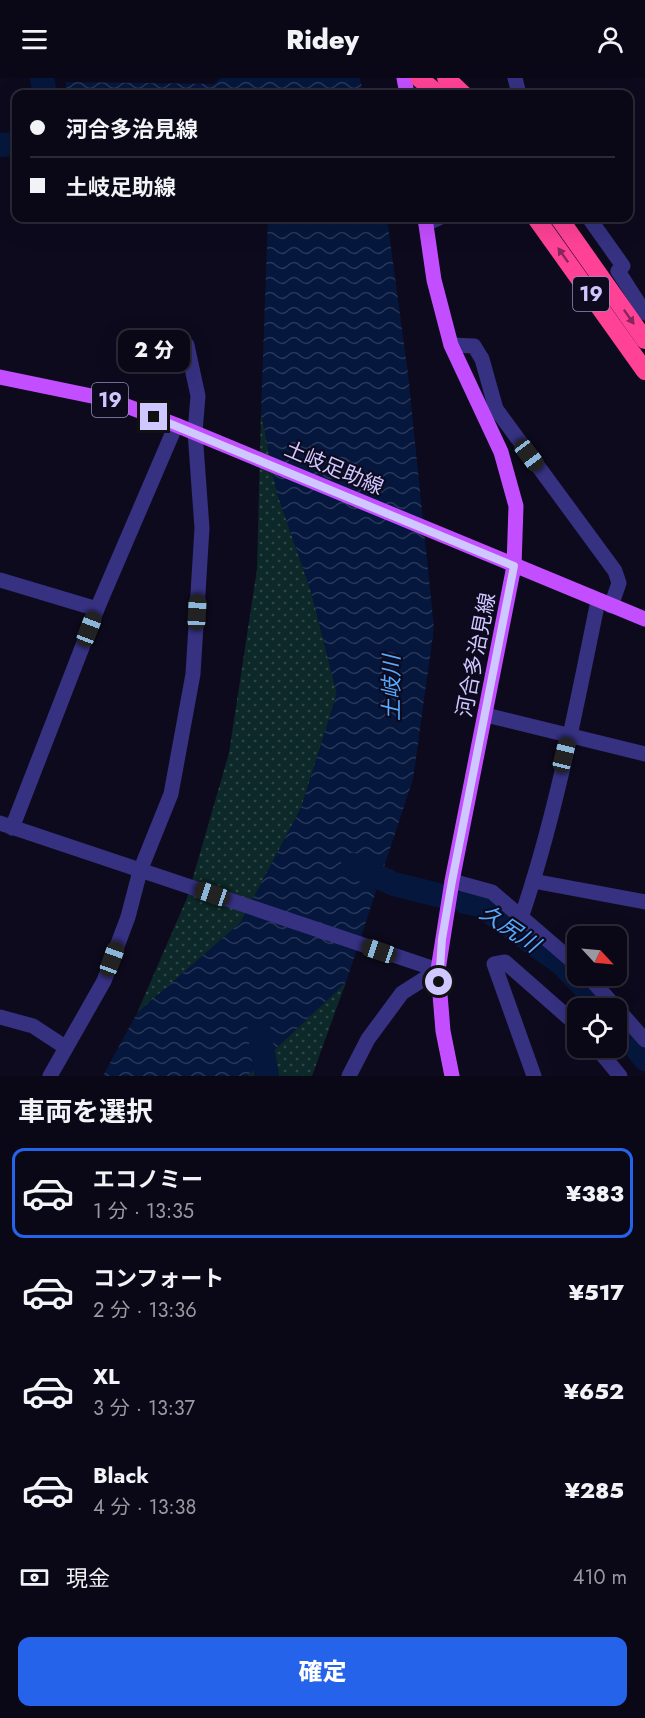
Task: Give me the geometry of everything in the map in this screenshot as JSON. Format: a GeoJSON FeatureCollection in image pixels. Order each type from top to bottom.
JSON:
{"type":"FeatureCollection","features":[{"type":"Feature","properties":{"kind":"highway"},"geometry":{"type":"LineString","coordinates":[[419,78],[433,90]]}},
{"type":"Feature","properties":{"kind":"highway"},"geometry":{"type":"LineString","coordinates":[[446,78],[459,90]]}},
{"type":"Feature","properties":{"kind":"highway","name":"19"},"geometry":{"type":"LineString","coordinates":[[539,222],[645,371]]}},
{"type":"Feature","properties":{"kind":"highway","name":"19"},"geometry":{"type":"LineString","coordinates":[[562,222],[645,340]]}},
{"type":"Feature","properties":{"kind":"main road","name":"河合多治見線"},"geometry":{"type":"LineString","coordinates":[[430,222],[434,280],[451,345],[501,452],[516,506],[514,566],[452,881],[438,970],[443,1031],[452,1076]]}},
{"type":"Feature","properties":{"kind":"main road","name":"土岐足助線"},"geometry":{"type":"LineString","coordinates":[[0,377],[111,400],[216,440],[645,619]]}},
{"type":"Feature","properties":{"kind":"street"},"geometry":{"type":"LineString","coordinates":[[592,222],[645,297]]}},
{"type":"Feature","properties":{"kind":"street"},"geometry":{"type":"LineString","coordinates":[[623,266],[618,271],[645,313]]}},
{"type":"Feature","properties":{"kind":"street"},"geometry":{"type":"LineString","coordinates":[[50,1076],[104,981],[145,872],[171,794],[193,674],[202,528],[195,432],[198,396],[187,345]]}},
{"type":"Feature","properties":{"kind":"street"},"geometry":{"type":"LineString","coordinates":[[451,345],[474,346],[482,359],[496,409],[615,571],[619,584],[605,604],[569,735],[533,881],[521,918]]}},
{"type":"Feature","properties":{"kind":"street"},"geometry":{"type":"LineString","coordinates":[[176,425],[6,826],[438,970]]}},
{"type":"Feature","properties":{"kind":"street"},"geometry":{"type":"LineString","coordinates":[[0,580],[97,609]]}},
{"type":"Feature","properties":{"kind":"street"},"geometry":{"type":"LineString","coordinates":[[486,716],[645,754]]}},
{"type":"Feature","properties":{"kind":"street"},"geometry":{"type":"LineString","coordinates":[[452,881],[492,892],[567,957]]}},
{"type":"Feature","properties":{"kind":"street"},"geometry":{"type":"LineString","coordinates":[[533,881],[645,902]]}},
{"type":"Feature","properties":{"kind":"street"},"geometry":{"type":"LineString","coordinates":[[534,1076],[494,964],[505,962],[567,1016]]}},
{"type":"Feature","properties":{"kind":"street"},"geometry":{"type":"LineString","coordinates":[[353,1073],[368,1039],[402,993],[438,970]]}},
{"type":"Feature","properties":{"kind":"street"},"geometry":{"type":"LineString","coordinates":[[597,986],[645,1040]]}},
{"type":"Feature","properties":{"kind":"street"},"geometry":{"type":"LineString","coordinates":[[0,1017],[33,1026],[66,1047]]}},
{"type":"Feature","properties":{"kind":"street"},"geometry":{"type":"LineString","coordinates":[[605,1058],[620,1076]]}},
{"type":"Feature","properties":{"kind":"green space"},"geometry":{"type":"Polygon","coordinates":[[[261,412],[277,493],[311,591],[337,694],[301,808],[240,924],[137,1013],[187,898],[229,753],[257,569],[261,412]]]}},
{"type":"Feature","properties":{"kind":"green space"},"geometry":{"type":"Polygon","coordinates":[[[346,982],[312,1076],[247,1076],[346,982]]]}},
{"type":"Feature","properties":{"kind":"water"},"geometry":{"type":"Polygon","coordinates":[[[221,78],[360,78],[362,90],[66,90],[66,82],[214,84],[221,78]]]}},
{"type":"Feature","properties":{"kind":"water","name":"土岐川"},"geometry":{"type":"Polygon","coordinates":[[[268,222],[388,222],[408,374],[434,628],[413,779],[346,982],[247,1076],[103,1076],[137,1013],[240,923],[301,808],[337,694],[311,591],[277,493],[261,412],[268,222]]]}},
{"type":"Feature","properties":{"kind":"waterway"},"geometry":{"type":"LineString","coordinates":[[42,78],[44,90]]}},
{"type":"Feature","properties":{"kind":"waterway"},"geometry":{"type":"LineString","coordinates":[[0,145],[12,144]]}},
{"type":"Feature","properties":{"kind":"waterway","name":"久尻川"},"geometry":{"type":"LineString","coordinates":[[353,865],[394,884],[442,896]]}},
{"type":"Feature","properties":{"kind":"waterway","name":"久尻川"},"geometry":{"type":"LineString","coordinates":[[465,902],[480,905],[562,964],[595,998]]}},
{"type":"Feature","properties":{"kind":"waterway"},"geometry":{"type":"LineString","coordinates":[[259,1031],[267,1076]]}},
{"type":"Feature","properties":{"kind":"waterway","name":"久尻川"},"geometry":{"type":"LineString","coordinates":[[627,1036],[645,1059]]}},
{"type":"Feature","properties":{"kind":"route"},"geometry":{"type":"LineString","coordinates":[[154,417],[216,440],[514,566],[452,881],[438,970],[439,982]]}}]}
